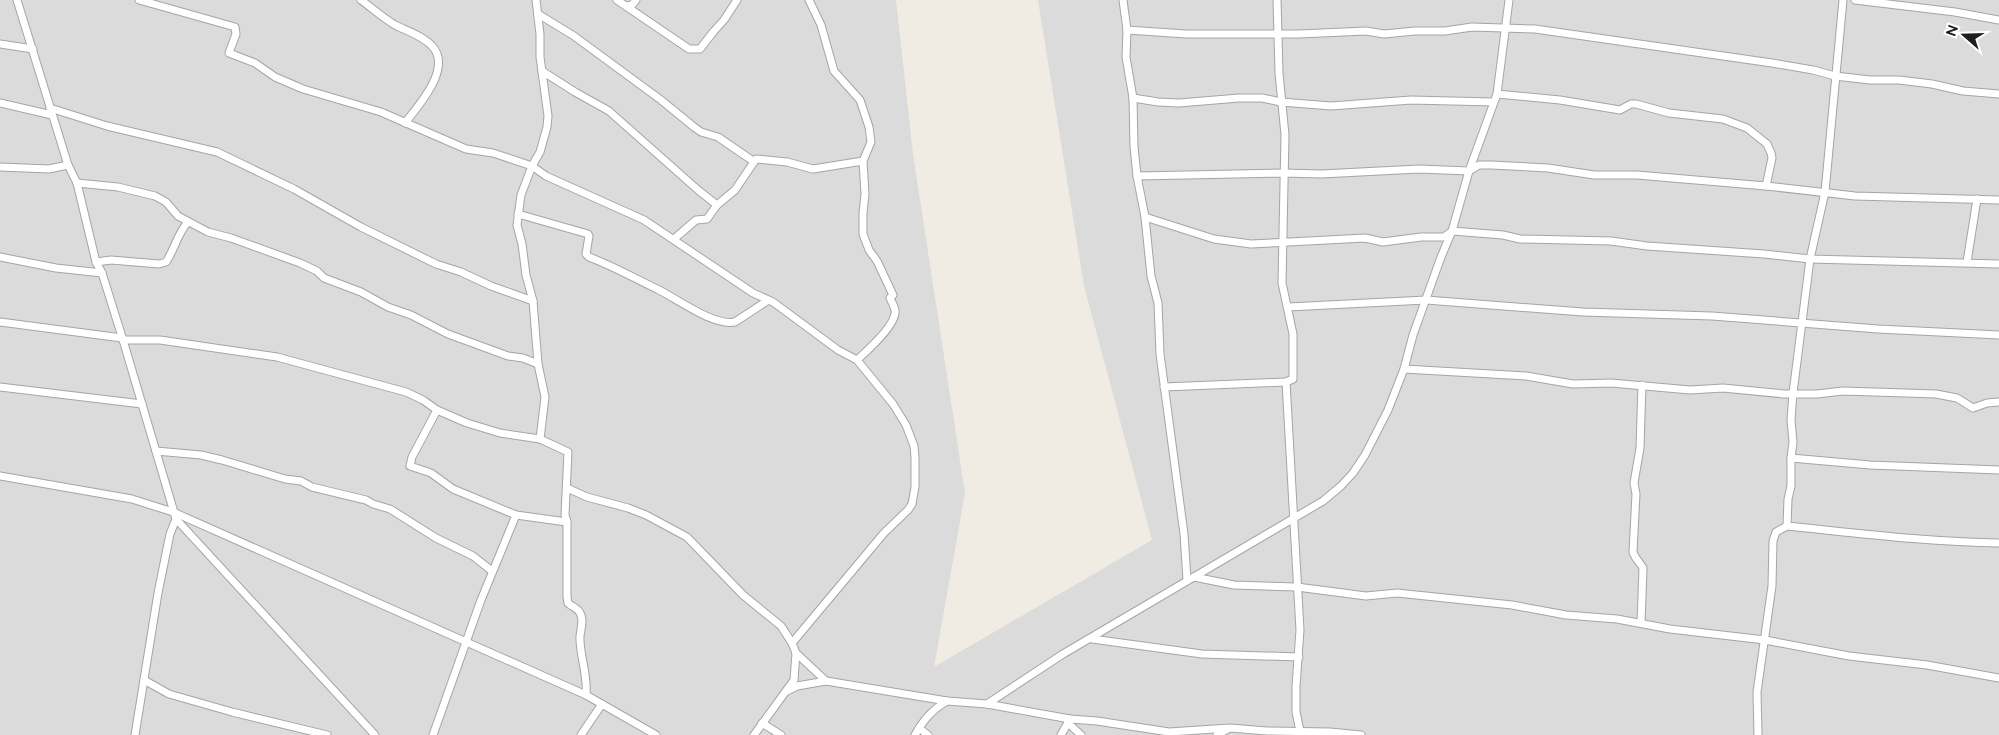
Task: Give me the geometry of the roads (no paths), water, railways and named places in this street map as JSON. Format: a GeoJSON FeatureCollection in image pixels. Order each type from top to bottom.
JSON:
{"type":"FeatureCollection","features":[{"type":"Feature","properties":{"kind":"street"},"geometry":{"type":"LineString","coordinates":[[17,0],[68,164],[77,183],[96,262],[102,272],[175,516],[375,735]]}},
{"type":"Feature","properties":{"kind":"street"},"geometry":{"type":"LineString","coordinates":[[139,0],[235,27],[236,34],[229,53],[255,63],[275,77],[303,89],[381,112],[466,149],[493,153],[532,166],[546,176],[644,220],[767,301],[773,302],[838,350],[857,360],[900,415],[910,436],[915,458],[913,498],[908,510],[884,533],[792,643]]}},
{"type":"Feature","properties":{"kind":"street"},"geometry":{"type":"LineString","coordinates":[[361,0],[394,24],[428,42],[434,47],[437,55],[437,72],[430,90],[405,123]]}},
{"type":"Feature","properties":{"kind":"street"},"geometry":{"type":"LineString","coordinates":[[536,0],[548,116],[547,128],[540,152],[532,166],[521,195],[517,225],[533,301],[538,364],[545,397],[540,439]]}},
{"type":"Feature","properties":{"kind":"street"},"geometry":{"type":"LineString","coordinates":[[617,0],[689,49],[697,50],[700,49],[724,20],[737,0]]}},
{"type":"Feature","properties":{"kind":"street"},"geometry":{"type":"LineString","coordinates":[[627,6],[632,5],[636,0]]}},
{"type":"Feature","properties":{"kind":"street"},"geometry":{"type":"LineString","coordinates":[[809,0],[822,25],[834,71],[855,93],[864,109],[871,142],[863,161],[865,194],[863,234],[869,250],[877,260],[893,295],[890,298],[895,314],[890,324],[857,360]]}},
{"type":"Feature","properties":{"kind":"street"},"geometry":{"type":"LineString","coordinates":[[1123,0],[1127,30],[1126,57],[1133,98],[1134,147],[1137,176],[1145,217],[1151,276],[1158,303],[1160,354],[1191,579]]}},
{"type":"Feature","properties":{"kind":"street"},"geometry":{"type":"LineString","coordinates":[[1164,387],[1286,382],[1293,379],[1293,334],[1282,283],[1285,134],[1281,102],[1277,0]]}},
{"type":"Feature","properties":{"kind":"street"},"geometry":{"type":"LineString","coordinates":[[987,704],[1019,682],[1322,502],[1353,473],[1376,436],[1404,368],[1413,335],[1452,231],[1469,171],[1497,94],[1507,29],[1509,0]]}},
{"type":"Feature","properties":{"kind":"street"},"geometry":{"type":"LineString","coordinates":[[1787,526],[1788,499],[1791,486],[1790,458],[1793,442],[1791,420],[1793,393],[1810,260],[1825,192],[1843,0]]}},
{"type":"Feature","properties":{"kind":"street"},"geometry":{"type":"LineString","coordinates":[[1855,0],[1955,12],[1999,20]]}},
{"type":"Feature","properties":{"kind":"street"},"geometry":{"type":"LineString","coordinates":[[538,14],[574,36],[701,132],[718,136],[753,161]]}},
{"type":"Feature","properties":{"kind":"street"},"geometry":{"type":"LineString","coordinates":[[1127,30],[1186,34],[1340,34],[1366,31],[1384,34],[1445,31],[1472,27],[1535,28],[1591,38],[1772,63],[1835,76],[1870,80],[1899,80],[1932,84],[1963,91],[1999,94]]}},
{"type":"Feature","properties":{"kind":"street"},"geometry":{"type":"LineString","coordinates":[[0,44],[32,49]]}},
{"type":"Feature","properties":{"kind":"street"},"geometry":{"type":"LineString","coordinates":[[542,71],[610,111],[717,205]]}},
{"type":"Feature","properties":{"kind":"street"},"geometry":{"type":"LineString","coordinates":[[1497,94],[1560,100],[1620,110],[1631,104],[1636,104],[1669,113],[1703,116],[1734,122],[1747,128],[1770,148],[1772,158],[1766,186]]}},
{"type":"Feature","properties":{"kind":"street"},"geometry":{"type":"LineString","coordinates":[[1133,98],[1158,102],[1262,98],[1281,102],[1331,106],[1411,100],[1493,102]]}},
{"type":"Feature","properties":{"kind":"street"},"geometry":{"type":"LineString","coordinates":[[0,103],[51,112],[217,152],[286,185],[361,227],[428,261],[533,301]]}},
{"type":"Feature","properties":{"kind":"street"},"geometry":{"type":"LineString","coordinates":[[674,239],[696,220],[707,219],[717,205],[734,190],[753,161],[759,158],[813,169],[863,161]]}},
{"type":"Feature","properties":{"kind":"street"},"geometry":{"type":"LineString","coordinates":[[0,167],[49,169],[68,164]]}},
{"type":"Feature","properties":{"kind":"street"},"geometry":{"type":"LineString","coordinates":[[1137,176],[1321,174],[1419,169],[1469,171],[1480,165],[1526,167],[1582,172],[1594,175],[1636,175],[1864,196],[1999,200]]}},
{"type":"Feature","properties":{"kind":"street"},"geometry":{"type":"LineString","coordinates":[[77,183],[125,188],[155,196],[166,202],[178,216],[208,232],[231,238],[306,265],[317,271],[324,278],[361,292],[388,307],[411,314],[448,334],[508,356],[523,358],[538,364]]}},
{"type":"Feature","properties":{"kind":"street"},"geometry":{"type":"LineString","coordinates":[[1967,262],[1977,199]]}},
{"type":"Feature","properties":{"kind":"street"},"geometry":{"type":"LineString","coordinates":[[518,214],[588,234],[586,254],[589,257],[659,290],[714,319],[731,323],[735,322],[767,301]]}},
{"type":"Feature","properties":{"kind":"street"},"geometry":{"type":"LineString","coordinates":[[1145,217],[1214,239],[1251,244],[1365,238],[1383,242],[1421,237],[1444,237],[1452,231],[1503,235],[1520,239],[1611,241],[1647,246],[1764,254],[1810,260],[1999,264]]}},
{"type":"Feature","properties":{"kind":"street"},"geometry":{"type":"LineString","coordinates":[[96,262],[111,260],[159,264],[166,262],[171,255],[181,229],[188,222]]}},
{"type":"Feature","properties":{"kind":"street"},"geometry":{"type":"LineString","coordinates":[[0,257],[56,268],[102,272]]}},
{"type":"Feature","properties":{"kind":"street"},"geometry":{"type":"LineString","coordinates":[[1288,307],[1426,300],[1583,312],[1712,316],[1952,334],[1999,335]]}},
{"type":"Feature","properties":{"kind":"street"},"geometry":{"type":"LineString","coordinates":[[0,322],[122,339],[160,340],[277,357],[406,392],[423,400],[437,410],[490,430],[540,439],[568,452],[565,515],[567,522],[567,597],[568,603],[581,614],[582,627],[580,637],[587,674],[586,694]]}},
{"type":"Feature","properties":{"kind":"street"},"geometry":{"type":"LineString","coordinates":[[1404,368],[1526,376],[1573,384],[1611,383],[1690,390],[1722,388],[1784,394],[1852,392],[1936,394],[1957,398],[1974,408],[1987,403],[1999,402]]}},
{"type":"Feature","properties":{"kind":"street"},"geometry":{"type":"LineString","coordinates":[[1286,382],[1300,630],[1296,686],[1296,712],[1300,731]]}},
{"type":"Feature","properties":{"kind":"street"},"geometry":{"type":"LineString","coordinates":[[1641,623],[1643,568],[1633,552],[1636,494],[1634,482],[1640,448],[1642,385]]}},
{"type":"Feature","properties":{"kind":"street"},"geometry":{"type":"LineString","coordinates":[[0,387],[142,404]]}},
{"type":"Feature","properties":{"kind":"street"},"geometry":{"type":"LineString","coordinates":[[437,410],[412,457],[410,466],[431,473],[454,489],[516,515],[567,522]]}},
{"type":"Feature","properties":{"kind":"street"},"geometry":{"type":"LineString","coordinates":[[156,451],[201,455],[285,479],[301,481],[312,487],[366,500],[390,509],[436,538],[473,556],[492,571]]}},
{"type":"Feature","properties":{"kind":"street"},"geometry":{"type":"LineString","coordinates":[[1790,458],[1861,464],[1999,470]]}},
{"type":"Feature","properties":{"kind":"street"},"geometry":{"type":"LineString","coordinates":[[0,476],[132,499],[586,694],[656,735]]}},
{"type":"Feature","properties":{"kind":"street"},"geometry":{"type":"LineString","coordinates":[[567,488],[587,497],[637,512],[687,536],[743,594],[781,626],[796,653],[826,681]]}},
{"type":"Feature","properties":{"kind":"street"},"geometry":{"type":"LineString","coordinates":[[433,735],[492,571],[516,515]]}},
{"type":"Feature","properties":{"kind":"street"},"geometry":{"type":"LineString","coordinates":[[135,735],[158,593],[175,516]]}},
{"type":"Feature","properties":{"kind":"street"},"geometry":{"type":"LineString","coordinates":[[1758,735],[1757,692],[1772,586],[1773,541],[1776,532],[1787,526],[1999,543]]}},
{"type":"Feature","properties":{"kind":"street"},"geometry":{"type":"LineString","coordinates":[[1191,579],[1234,585],[1297,587],[1366,596],[1397,593],[1455,598],[1512,605],[1574,616],[1765,640],[1849,656],[1927,665],[1999,678]]}},
{"type":"Feature","properties":{"kind":"street"},"geometry":{"type":"LineString","coordinates":[[1091,639],[1202,654],[1299,657]]}},
{"type":"Feature","properties":{"kind":"street"},"geometry":{"type":"LineString","coordinates":[[754,735],[794,680],[796,653]]}},
{"type":"Feature","properties":{"kind":"street"},"geometry":{"type":"LineString","coordinates":[[144,680],[170,694],[232,712],[327,735]]}},
{"type":"Feature","properties":{"kind":"street"},"geometry":{"type":"LineString","coordinates":[[787,691],[797,686],[826,681],[948,701],[987,704],[1069,721],[1097,721],[1169,732],[1230,728],[1361,735]]}},
{"type":"Feature","properties":{"kind":"street"},"geometry":{"type":"LineString","coordinates":[[928,735],[917,732],[926,716],[948,701]]}},
{"type":"Feature","properties":{"kind":"street"},"geometry":{"type":"LineString","coordinates":[[581,735],[602,704]]}},
{"type":"Feature","properties":{"kind":"street"},"geometry":{"type":"LineString","coordinates":[[1061,735],[1069,721]]}},
{"type":"Feature","properties":{"kind":"street"},"geometry":{"type":"LineString","coordinates":[[1069,721],[1081,735]]}},
{"type":"Feature","properties":{"kind":"street"},"geometry":{"type":"LineString","coordinates":[[762,723],[781,735]]}},
{"type":"Feature","properties":{"kind":"street"},"geometry":{"type":"LineString","coordinates":[[1217,735],[1230,728]]}}]}
